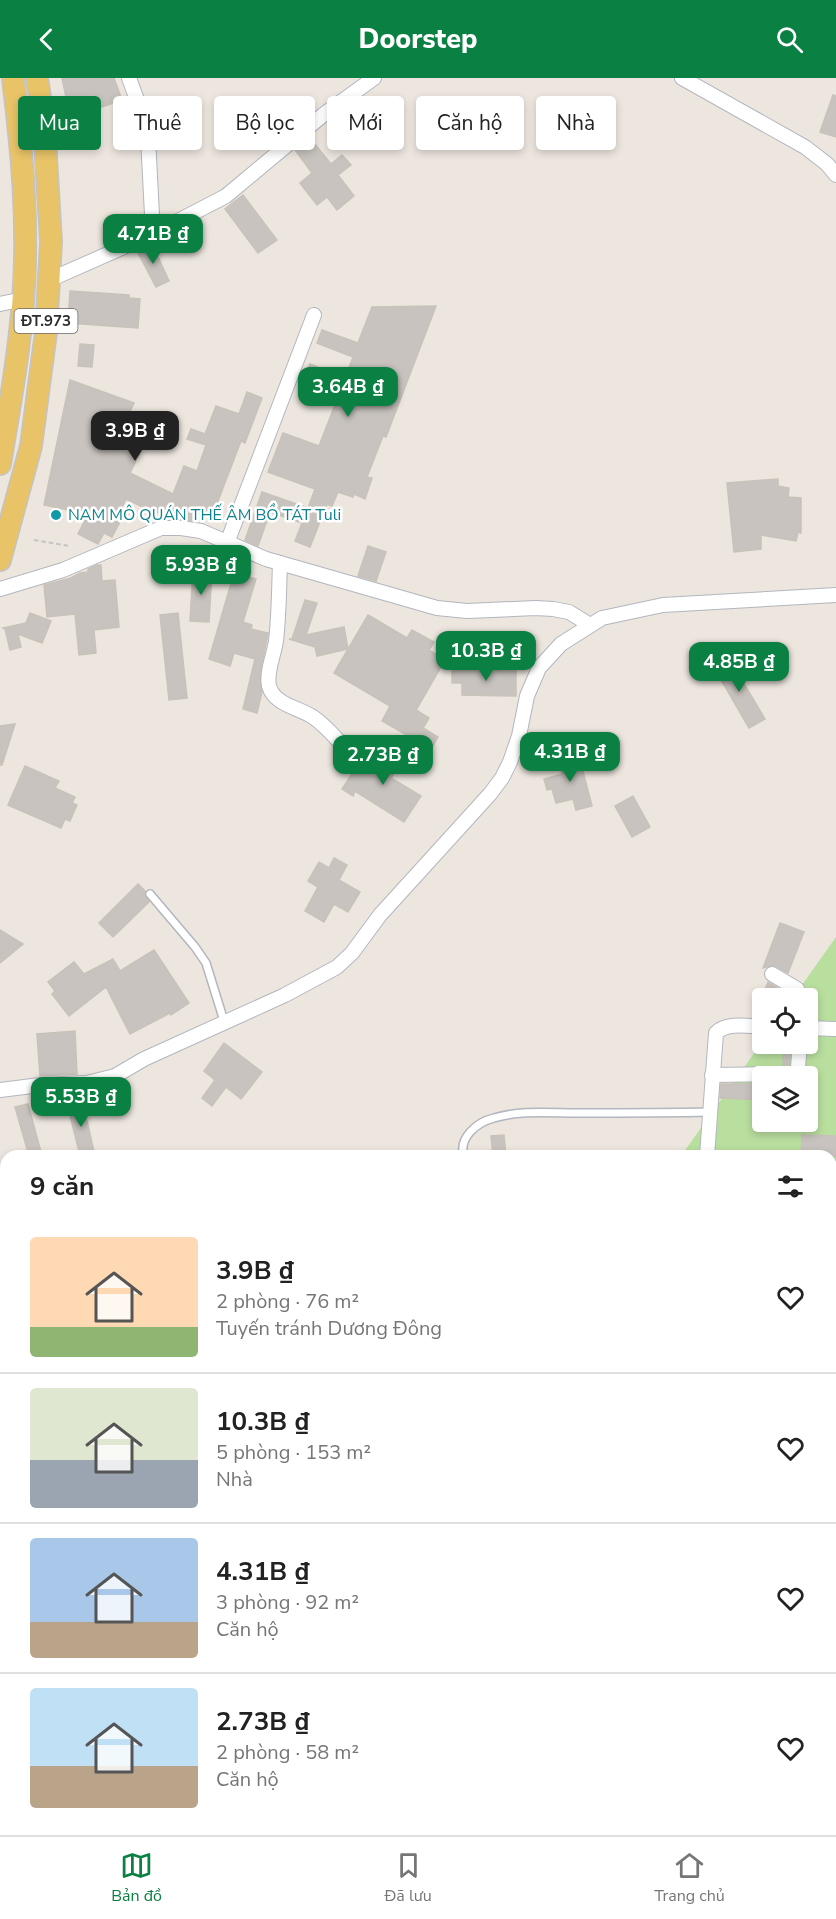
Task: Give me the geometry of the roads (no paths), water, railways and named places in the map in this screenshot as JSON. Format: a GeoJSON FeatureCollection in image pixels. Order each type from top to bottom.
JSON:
{"type":"FeatureCollection","features":[{"type":"Feature","properties":{"kind":"main road","name":"ĐT.973"},"geometry":{"type":"LineString","coordinates":[[0,464],[24,299],[23,155],[13,78]]}},
{"type":"Feature","properties":{"kind":"main road","name":"ĐT.973"},"geometry":{"type":"LineString","coordinates":[[0,560],[31,446],[46,332],[51,242],[45,148],[37,78]]}},
{"type":"Feature","properties":{"kind":"main road"},"geometry":{"type":"LineString","coordinates":[[24,299],[48,290]]}},
{"type":"Feature","properties":{"kind":"street"},"geometry":{"type":"LineString","coordinates":[[129,78],[144,119],[148,138],[153,234]]}},
{"type":"Feature","properties":{"kind":"street"},"geometry":{"type":"LineString","coordinates":[[48,290],[226,196],[323,115],[374,78]]}},
{"type":"Feature","properties":{"kind":"street"},"geometry":{"type":"LineString","coordinates":[[682,78],[805,147],[836,175]]}},
{"type":"Feature","properties":{"kind":"street"},"geometry":{"type":"LineString","coordinates":[[815,154],[836,159]]}},
{"type":"Feature","properties":{"kind":"street"},"geometry":{"type":"LineString","coordinates":[[0,304],[24,299]]}},
{"type":"Feature","properties":{"kind":"street"},"geometry":{"type":"LineString","coordinates":[[227,543],[314,315]]}},
{"type":"Feature","properties":{"kind":"street"},"geometry":{"type":"LineString","coordinates":[[0,589],[63,570],[161,528],[182,528],[201,531],[280,563],[437,608],[467,611],[553,609],[569,612],[590,626]]}},
{"type":"Feature","properties":{"kind":"street"},"geometry":{"type":"LineString","coordinates":[[280,563],[276,642],[270,665],[269,687],[276,697],[294,710],[312,715],[349,753],[360,760]]}},
{"type":"Feature","properties":{"kind":"street"},"geometry":{"type":"LineString","coordinates":[[0,1090],[101,1081],[224,1021],[285,995],[337,967],[352,953],[380,915],[502,778],[519,736],[527,696],[539,668],[561,644],[602,618],[663,604],[836,595]]}},
{"type":"Feature","properties":{"kind":"street"},"geometry":{"type":"LineString","coordinates":[[772,974],[795,988]]}},
{"type":"Feature","properties":{"kind":"street"},"geometry":{"type":"LineString","coordinates":[[707,1150],[716,1033],[719,1029],[752,1027]]}},
{"type":"Feature","properties":{"kind":"street"},"geometry":{"type":"LineString","coordinates":[[818,1028],[835,1029]]}},
{"type":"Feature","properties":{"kind":"street"},"geometry":{"type":"LineString","coordinates":[[712,1075],[795,1074],[799,1054]]}},
{"type":"Feature","properties":{"kind":"lane"},"geometry":{"type":"LineString","coordinates":[[150,894],[206,963],[224,1021]]}},
{"type":"Feature","properties":{"kind":"lane"},"geometry":{"type":"LineString","coordinates":[[463,1150],[462,1143],[468,1135],[493,1118],[533,1113],[710,1112]]}},
{"type":"Feature","properties":{"kind":"place","name":"NAM MÔ QUÁN THẾ ÂM BỒ TÁT Tuli"},"geometry":{"type":"Point","coordinates":[56,515]}}]}
